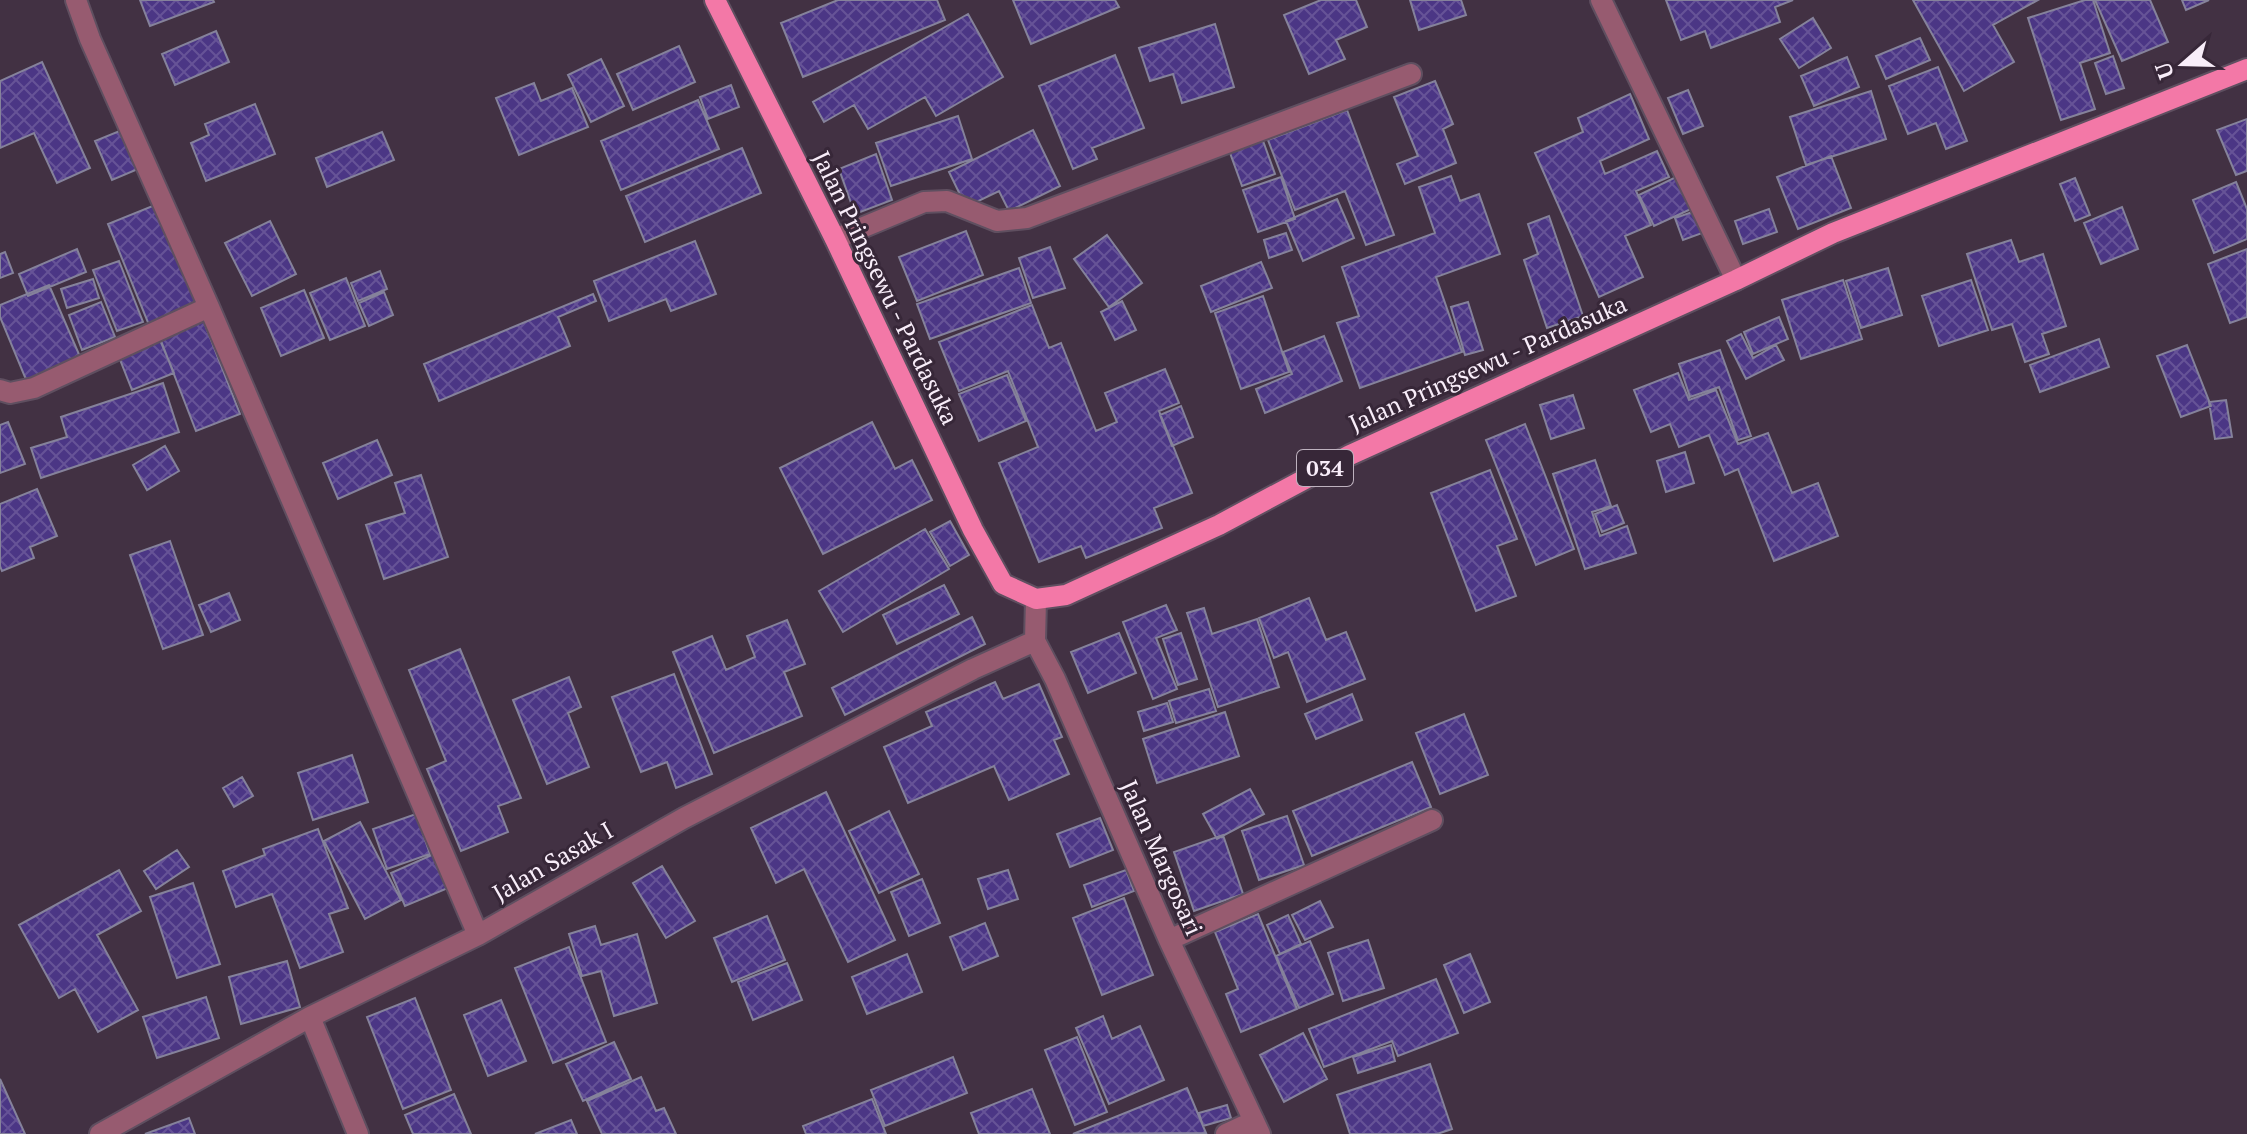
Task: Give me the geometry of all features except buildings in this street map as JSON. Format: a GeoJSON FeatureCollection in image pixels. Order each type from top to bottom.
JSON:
{"type":"FeatureCollection","features":[{"type":"Feature","properties":{"kind":"main road","name":"Jalan Pringsewu - Pardasuka"},"geometry":{"type":"LineString","coordinates":[[715,0],[835,239],[973,530],[1003,584],[1036,599],[1066,595],[1219,525],[1350,455],[1833,233],[2247,69]]}},
{"type":"Feature","properties":{"kind":"street"},"geometry":{"type":"LineString","coordinates":[[76,0],[90,39],[209,307],[478,935]]}},
{"type":"Feature","properties":{"kind":"street"},"geometry":{"type":"LineString","coordinates":[[1601,0],[1736,280]]}},
{"type":"Feature","properties":{"kind":"street"},"geometry":{"type":"LineString","coordinates":[[835,239],[924,202],[947,201],[997,221],[1027,218],[1411,74]]}},
{"type":"Feature","properties":{"kind":"street"},"geometry":{"type":"LineString","coordinates":[[0,390],[10,393],[34,388],[209,307]]}},
{"type":"Feature","properties":{"kind":"street","name":"Jalan Margosari"},"geometry":{"type":"LineString","coordinates":[[1036,599],[1035,641],[1055,679],[1169,940],[1257,1128]]}},
{"type":"Feature","properties":{"kind":"street","name":"Jalan Sasak I"},"geometry":{"type":"LineString","coordinates":[[100,1134],[310,1017],[478,935],[684,818],[973,669],[1035,641]]}},
{"type":"Feature","properties":{"kind":"street"},"geometry":{"type":"LineString","coordinates":[[1169,940],[1432,820]]}},
{"type":"Feature","properties":{"kind":"street"},"geometry":{"type":"LineString","coordinates":[[310,1017],[358,1134]]}},
{"type":"Feature","properties":{"kind":"street"},"geometry":{"type":"LineString","coordinates":[[1226,1134],[1257,1128]]}}]}
